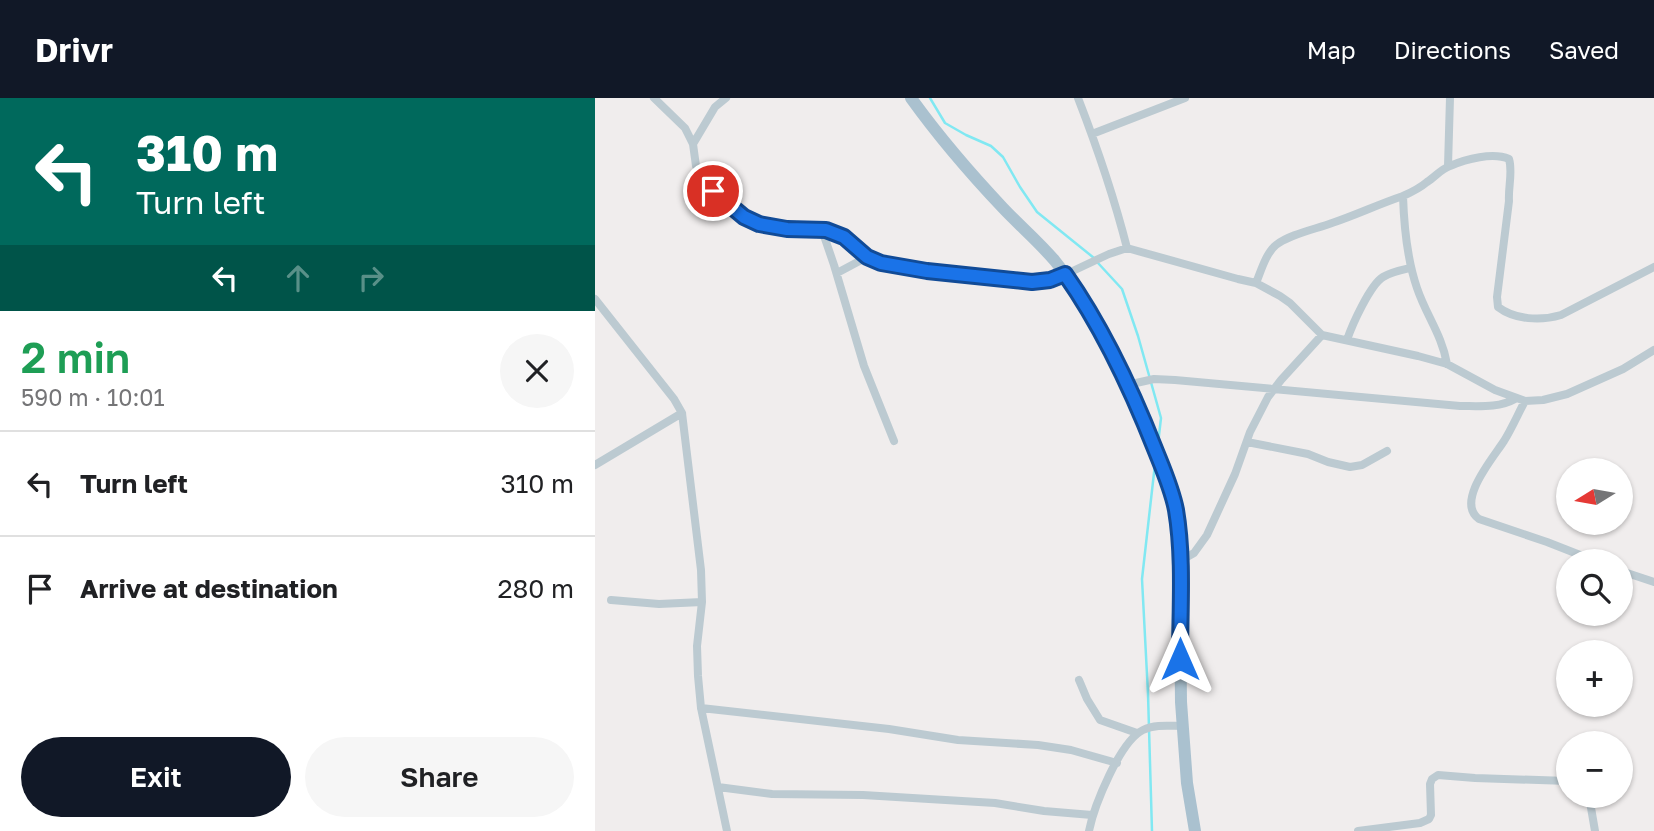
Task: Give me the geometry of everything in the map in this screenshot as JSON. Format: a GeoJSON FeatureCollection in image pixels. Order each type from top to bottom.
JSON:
{"type":"FeatureCollection","features":[{"type":"Feature","properties":{"kind":"main road"},"geometry":{"type":"LineString","coordinates":[[911,98],[969,171],[1065,274],[1095,320],[1144,420],[1170,486],[1179,529],[1180,689],[1187,783],[1195,831]]}},
{"type":"Feature","properties":{"kind":"street"},"geometry":{"type":"LineString","coordinates":[[654,98],[685,128],[693,144],[696,166],[701,176],[713,191],[744,217],[774,228],[822,230],[844,237],[867,257],[881,263],[1032,282],[1050,280],[1127,248],[1256,283],[1290,303],[1322,335],[1447,364],[1515,399],[1525,401],[1567,394],[1623,369],[1654,351]]}},
{"type":"Feature","properties":{"kind":"street"},"geometry":{"type":"LineString","coordinates":[[693,144],[715,107],[726,98]]}},
{"type":"Feature","properties":{"kind":"street"},"geometry":{"type":"LineString","coordinates":[[1078,98],[1115,202],[1127,248]]}},
{"type":"Feature","properties":{"kind":"street"},"geometry":{"type":"LineString","coordinates":[[1092,134],[1185,98]]}},
{"type":"Feature","properties":{"kind":"street"},"geometry":{"type":"LineString","coordinates":[[1448,166],[1450,98]]}},
{"type":"Feature","properties":{"kind":"street"},"geometry":{"type":"LineString","coordinates":[[1256,283],[1276,244],[1403,197],[1448,166],[1492,156],[1509,159],[1511,170],[1498,307],[1523,317],[1554,317],[1654,267]]}},
{"type":"Feature","properties":{"kind":"street"},"geometry":{"type":"LineString","coordinates":[[1403,197],[1410,268],[1417,291],[1440,337],[1447,364]]}},
{"type":"Feature","properties":{"kind":"street"},"geometry":{"type":"LineString","coordinates":[[822,230],[863,366],[894,441]]}},
{"type":"Feature","properties":{"kind":"street"},"geometry":{"type":"LineString","coordinates":[[837,273],[867,257]]}},
{"type":"Feature","properties":{"kind":"street"},"geometry":{"type":"LineString","coordinates":[[1347,340],[1352,325],[1377,282],[1388,275],[1410,268]]}},
{"type":"Feature","properties":{"kind":"street"},"geometry":{"type":"LineString","coordinates":[[595,299],[682,412],[702,602],[696,661],[701,708],[727,831]]}},
{"type":"Feature","properties":{"kind":"street"},"geometry":{"type":"LineString","coordinates":[[1180,561],[1194,552],[1207,535],[1235,474],[1254,423],[1274,390],[1322,335]]}},
{"type":"Feature","properties":{"kind":"street"},"geometry":{"type":"LineString","coordinates":[[1127,385],[1154,379],[1460,406],[1496,405],[1515,399]]}},
{"type":"Feature","properties":{"kind":"street"},"geometry":{"type":"LineString","coordinates":[[1525,401],[1482,473],[1473,493],[1471,511],[1479,519],[1566,549]]}},
{"type":"Feature","properties":{"kind":"street"},"geometry":{"type":"LineString","coordinates":[[595,465],[682,412]]}},
{"type":"Feature","properties":{"kind":"street"},"geometry":{"type":"LineString","coordinates":[[1247,442],[1308,454],[1350,467],[1362,465],[1387,451]]}},
{"type":"Feature","properties":{"kind":"street"},"geometry":{"type":"LineString","coordinates":[[1633,575],[1654,582]]}},
{"type":"Feature","properties":{"kind":"street"},"geometry":{"type":"LineString","coordinates":[[611,600],[659,604],[702,602]]}},
{"type":"Feature","properties":{"kind":"street"},"geometry":{"type":"LineString","coordinates":[[1079,680],[1100,720],[1137,733]]}},
{"type":"Feature","properties":{"kind":"street"},"geometry":{"type":"LineString","coordinates":[[701,708],[958,740],[1038,745],[1071,750],[1117,763]]}},
{"type":"Feature","properties":{"kind":"street"},"geometry":{"type":"LineString","coordinates":[[1089,831],[1092,815],[1106,780],[1137,733],[1147,728],[1182,726]]}},
{"type":"Feature","properties":{"kind":"street"},"geometry":{"type":"LineString","coordinates":[[1358,831],[1425,822],[1431,815],[1430,783],[1439,775],[1556,781]]}},
{"type":"Feature","properties":{"kind":"street"},"geometry":{"type":"LineString","coordinates":[[718,787],[772,794],[863,795],[995,803],[1092,815]]}},
{"type":"Feature","properties":{"kind":"street"},"geometry":{"type":"LineString","coordinates":[[1592,808],[1595,831]]}},
{"type":"Feature","properties":{"kind":"waterway"},"geometry":{"type":"LineString","coordinates":[[930,98],[945,123],[991,146],[1003,157],[1037,212],[1094,258]]}},
{"type":"Feature","properties":{"kind":"waterway"},"geometry":{"type":"LineString","coordinates":[[1098,263],[1122,289],[1138,336],[1161,418],[1158,444]]}},
{"type":"Feature","properties":{"kind":"waterway"},"geometry":{"type":"LineString","coordinates":[[1152,831],[1142,579],[1155,464]]}},
{"type":"Feature","properties":{"kind":"route"},"geometry":{"type":"LineString","coordinates":[[713,191],[727,205],[759,224],[774,228],[826,230],[844,237],[867,257],[881,263],[1010,281],[1050,280],[1065,274],[1103,335],[1144,420],[1170,486],[1179,529],[1180,659]]}}]}
